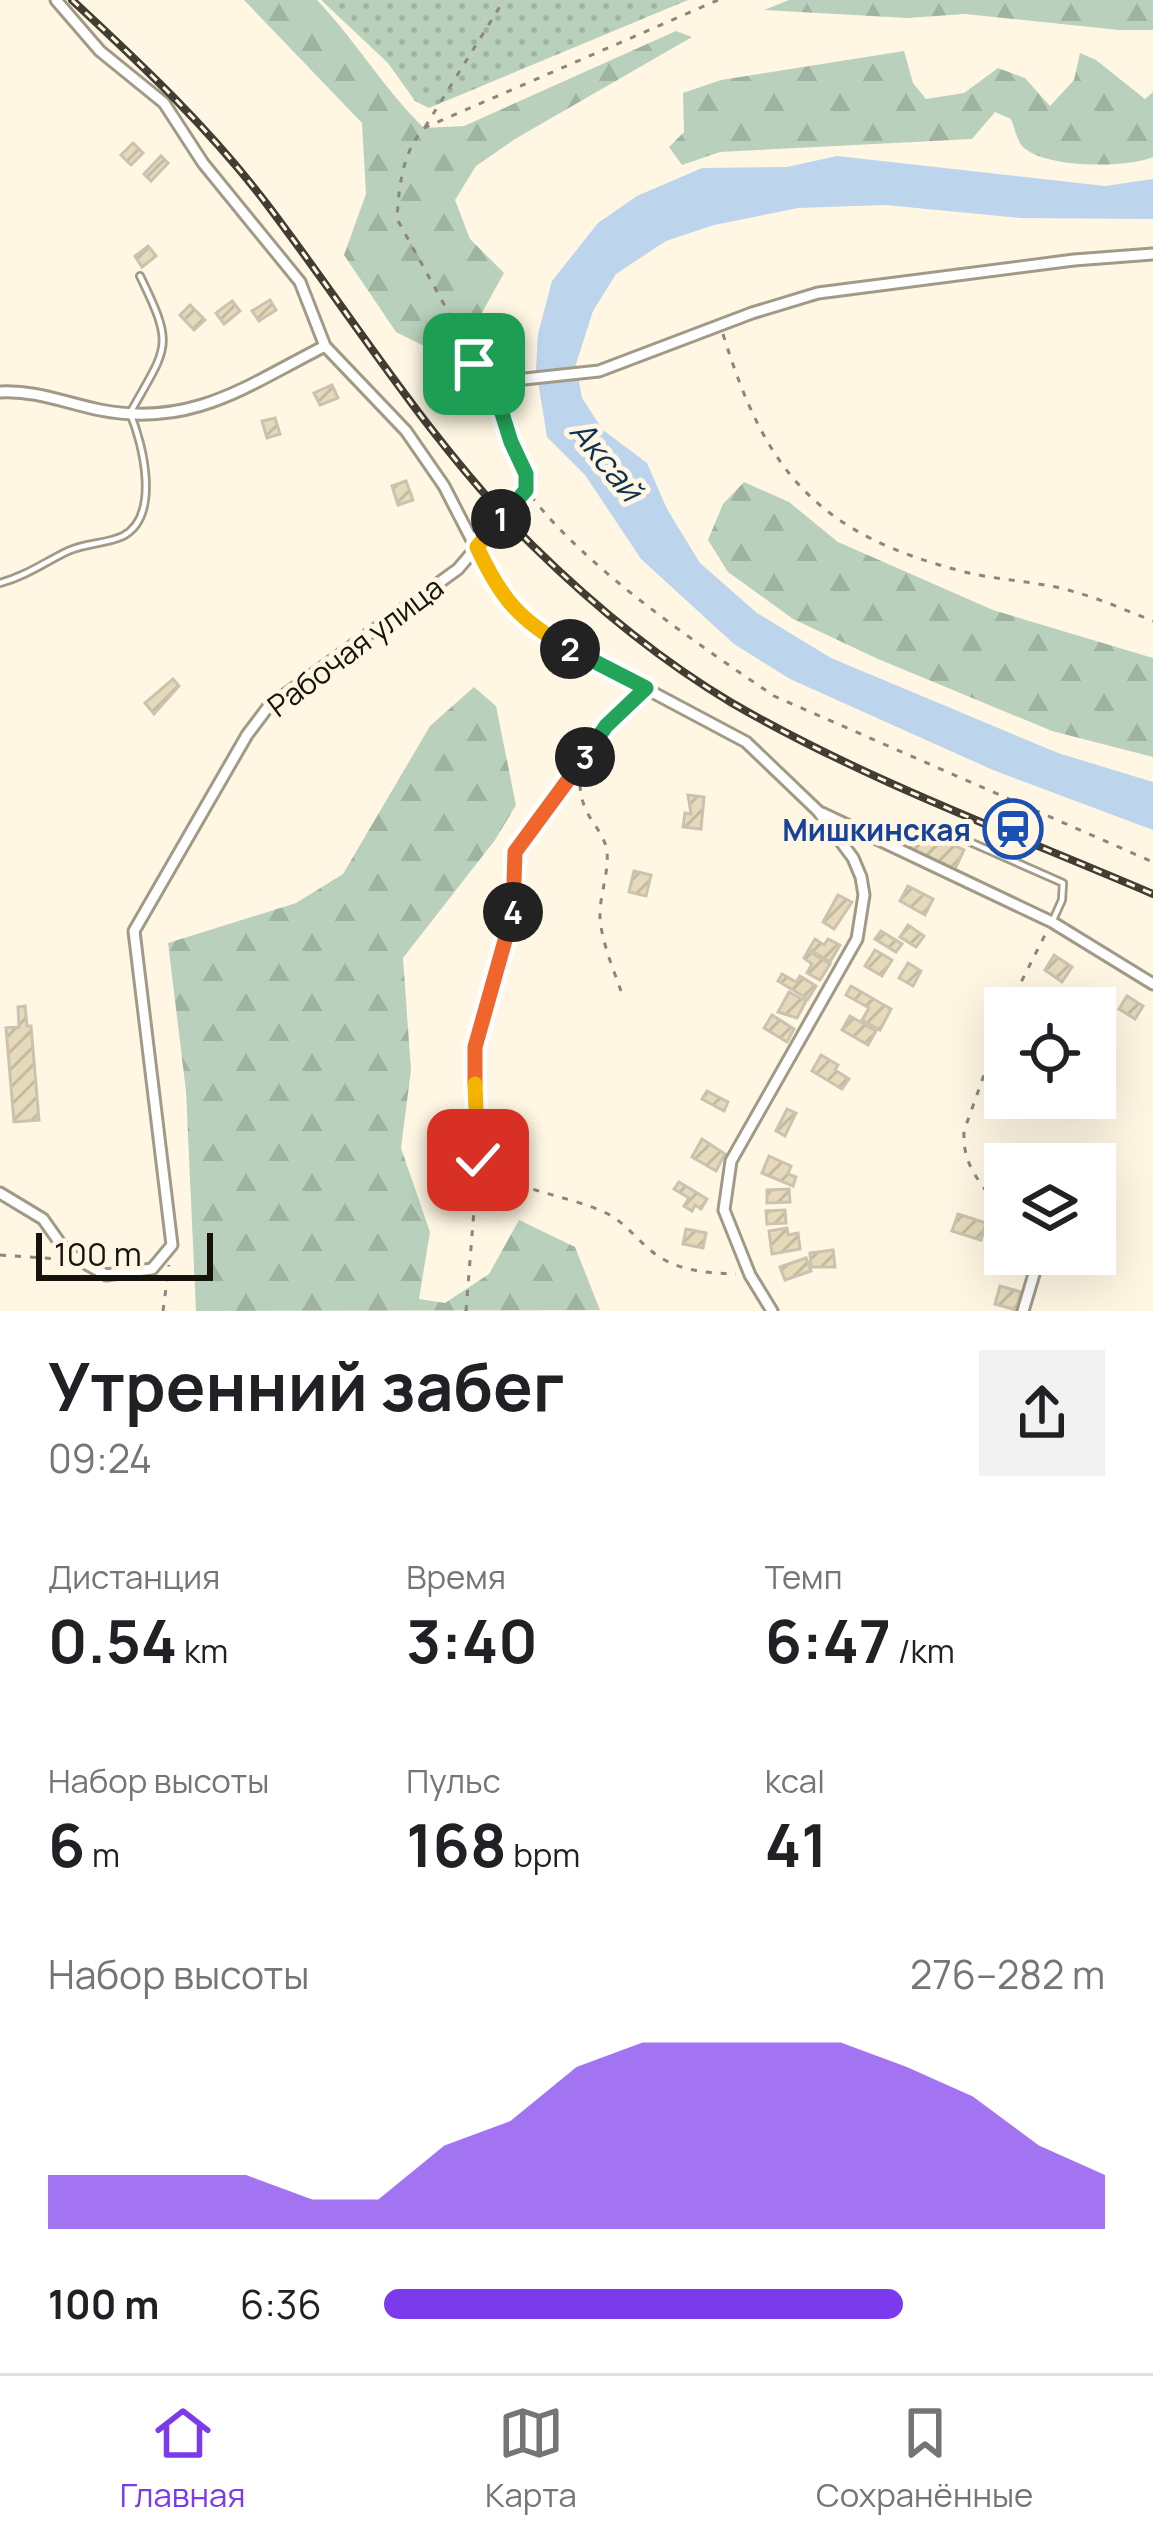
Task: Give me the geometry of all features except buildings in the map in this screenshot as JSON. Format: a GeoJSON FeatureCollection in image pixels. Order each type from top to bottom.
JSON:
{"type":"FeatureCollection","features":[{"type":"Feature","properties":{"kind":"street"},"geometry":{"type":"LineString","coordinates":[[56,0],[100,51],[164,103],[203,163],[300,282],[325,346],[406,431],[444,486],[494,583],[516,614],[543,634],[746,742],[818,811],[853,858],[864,895],[857,939],[731,1161],[724,1210],[750,1275],[772,1311]]}},
{"type":"Feature","properties":{"kind":"street"},"geometry":{"type":"LineString","coordinates":[[526,490],[526,474],[496,394],[506,381],[599,371],[818,292],[1153,254]]}},
{"type":"Feature","properties":{"kind":"street"},"geometry":{"type":"LineString","coordinates":[[0,392],[28,390],[100,410],[155,416],[198,410],[325,346]]}},
{"type":"Feature","properties":{"kind":"street","name":"Рабочая улица"},"geometry":{"type":"LineString","coordinates":[[81,1261],[106,1275],[152,1269],[172,1245],[134,931],[247,735],[268,707],[458,569],[526,490]]}},
{"type":"Feature","properties":{"kind":"street"},"geometry":{"type":"LineString","coordinates":[[818,811],[1052,922],[1153,984]]}},
{"type":"Feature","properties":{"kind":"street"},"geometry":{"type":"LineString","coordinates":[[0,1193],[43,1219],[67,1253],[81,1261]]}},
{"type":"Feature","properties":{"kind":"street"},"geometry":{"type":"LineString","coordinates":[[1023,1311],[1034,1275]]}},
{"type":"Feature","properties":{"kind":"lane"},"geometry":{"type":"LineString","coordinates":[[0,583],[71,549],[130,532],[140,519],[146,487],[144,446],[130,413],[162,356],[165,327],[140,275]]}},
{"type":"Feature","properties":{"kind":"lane"},"geometry":{"type":"LineString","coordinates":[[961,838],[1063,883],[1052,922]]}},
{"type":"Feature","properties":{"kind":"path"},"geometry":{"type":"LineString","coordinates":[[496,394],[474,364],[398,219],[410,144],[505,0]]}},
{"type":"Feature","properties":{"kind":"path"},"geometry":{"type":"LineString","coordinates":[[424,128],[718,0]]}},
{"type":"Feature","properties":{"kind":"path"},"geometry":{"type":"LineString","coordinates":[[720,326],[742,398],[768,444],[801,489],[839,522],[894,549],[966,572],[1073,591],[1153,621]]}},
{"type":"Feature","properties":{"kind":"path"},"geometry":{"type":"LineString","coordinates":[[526,490],[560,534],[774,696],[1153,862]]}},
{"type":"Feature","properties":{"kind":"path"},"geometry":{"type":"LineString","coordinates":[[646,688],[606,726],[515,852],[514,919],[475,1047],[478,1160],[490,1172],[521,1186],[606,1214],[672,1264],[711,1274],[750,1275]]}},
{"type":"Feature","properties":{"kind":"path"},"geometry":{"type":"LineString","coordinates":[[585,757],[582,796],[607,852],[600,920],[621,991]]}},
{"type":"Feature","properties":{"kind":"path"},"geometry":{"type":"LineString","coordinates":[[1019,987],[1052,922]]}},
{"type":"Feature","properties":{"kind":"path"},"geometry":{"type":"LineString","coordinates":[[984,1075],[964,1131],[970,1169],[984,1187]]}},
{"type":"Feature","properties":{"kind":"path"},"geometry":{"type":"LineString","coordinates":[[466,1311],[476,1138]]}},
{"type":"Feature","properties":{"kind":"path"},"geometry":{"type":"LineString","coordinates":[[0,1255],[81,1261]]}},
{"type":"Feature","properties":{"kind":"path"},"geometry":{"type":"LineString","coordinates":[[163,1311],[169,1267]]}},
{"type":"Feature","properties":{"kind":"green space"},"geometry":{"type":"Polygon","coordinates":[[[244,0],[317,0],[424,128],[464,126],[676,31],[692,37],[476,166],[455,200],[470,239],[504,273],[479,318],[426,347],[396,332],[344,255],[366,194],[362,123],[244,0]]]}},
{"type":"Feature","properties":{"kind":"green space"},"geometry":{"type":"Polygon","coordinates":[[[321,0],[688,0],[429,108],[415,101],[388,63],[321,0]]]}},
{"type":"Feature","properties":{"kind":"green space"},"geometry":{"type":"Polygon","coordinates":[[[789,0],[1153,0],[1153,30],[965,14],[907,18],[764,10],[789,0]]]}},
{"type":"Feature","properties":{"kind":"green space"},"geometry":{"type":"Polygon","coordinates":[[[904,51],[913,83],[926,99],[964,93],[998,68],[1025,78],[1050,106],[1074,80],[1080,53],[1145,99],[1153,92],[1153,157],[1106,164],[1048,159],[1022,146],[1011,119],[995,112],[972,139],[720,152],[682,165],[669,147],[684,132],[683,93],[721,80],[904,51]]]}},
{"type":"Feature","properties":{"kind":"green space"},"geometry":{"type":"Polygon","coordinates":[[[744,482],[789,502],[838,542],[993,610],[1153,658],[1153,757],[1052,731],[793,619],[728,572],[708,540],[723,504],[744,482]]]}},
{"type":"Feature","properties":{"kind":"green space"},"geometry":{"type":"Polygon","coordinates":[[[474,687],[496,706],[516,805],[495,840],[403,958],[411,1070],[401,1148],[430,1232],[419,1299],[445,1303],[489,1274],[519,1220],[575,1247],[600,1310],[196,1311],[186,1091],[168,943],[296,903],[343,874],[430,726],[474,687]]]}},
{"type":"Feature","properties":{"kind":"water","name":"Аксай"},"geometry":{"type":"Polygon","coordinates":[[[837,156],[1105,186],[1153,179],[1153,219],[1020,218],[885,205],[798,208],[714,225],[666,241],[616,274],[593,311],[576,364],[582,398],[603,430],[647,463],[667,509],[700,563],[757,613],[831,658],[1058,753],[1153,782],[1153,830],[993,770],[790,679],[734,644],[641,559],[585,475],[547,437],[536,369],[538,334],[552,281],[598,223],[637,196],[702,168],[787,167],[837,156]]]}},
{"type":"Feature","properties":{"kind":"railway"},"geometry":{"type":"LineString","coordinates":[[72,0],[221,149],[460,465],[533,546],[603,610],[705,686],[783,731],[940,805],[1153,894]]}},
{"type":"Feature","properties":{"kind":"place","name":"Мишкинская"},"geometry":{"type":"Point","coordinates":[1013,829]}},
{"type":"Feature","properties":{"kind":"route"},"geometry":{"type":"LineString","coordinates":[[474,364],[496,394],[526,474],[526,490],[477,547],[494,583],[516,614],[543,634],[646,688],[606,726],[515,852],[514,919],[475,1047],[478,1160]]}}]}
